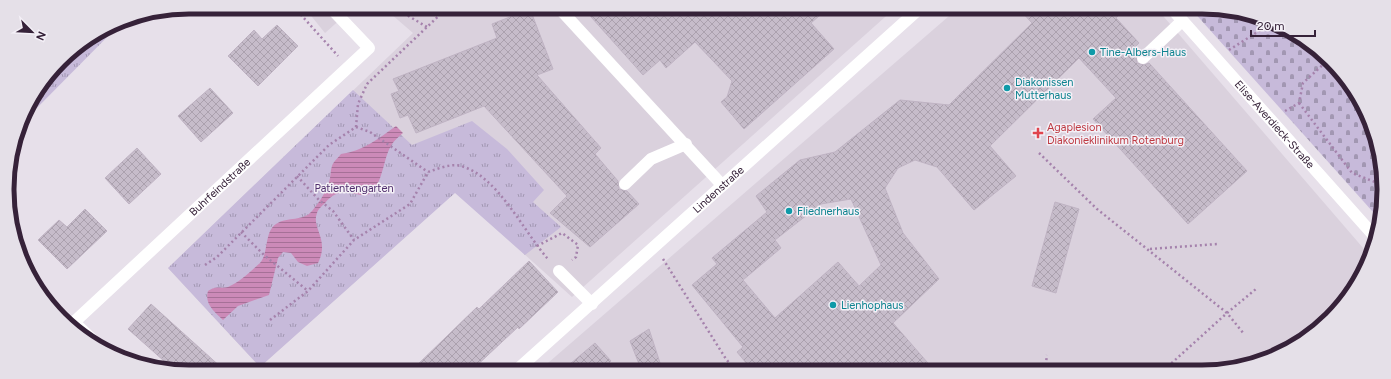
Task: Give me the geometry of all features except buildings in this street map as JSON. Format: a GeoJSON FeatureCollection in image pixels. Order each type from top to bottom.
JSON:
{"type":"FeatureCollection","features":[{"type":"Feature","properties":{"kind":"street","name":"Buhrfeindstraße"},"geometry":{"type":"LineString","coordinates":[[74,321],[369,48],[336,14]]}},
{"type":"Feature","properties":{"kind":"street"},"geometry":{"type":"LineString","coordinates":[[565,14],[686,144],[722,185]]}},
{"type":"Feature","properties":{"kind":"street","name":"Lindenstraße"},"geometry":{"type":"LineString","coordinates":[[523,365],[656,247],[722,185],[913,14]]}},
{"type":"Feature","properties":{"kind":"street","name":"Elise-Averdieck-Straße"},"geometry":{"type":"LineString","coordinates":[[1176,14],[1372,233]]}},
{"type":"Feature","properties":{"kind":"street"},"geometry":{"type":"LineString","coordinates":[[1143,58],[1182,21]]}},
{"type":"Feature","properties":{"kind":"street"},"geometry":{"type":"LineString","coordinates":[[625,184],[651,159],[686,144]]}},
{"type":"Feature","properties":{"kind":"street"},"geometry":{"type":"LineString","coordinates":[[559,271],[592,304]]}},
{"type":"Feature","properties":{"kind":"path"},"geometry":{"type":"LineString","coordinates":[[300,14],[348,67]]}},
{"type":"Feature","properties":{"kind":"path"},"geometry":{"type":"LineString","coordinates":[[405,14],[427,27]]}},
{"type":"Feature","properties":{"kind":"path"},"geometry":{"type":"LineString","coordinates":[[356,127],[358,104],[367,84],[441,14]]}},
{"type":"Feature","properties":{"kind":"path"},"geometry":{"type":"LineString","coordinates":[[1215,58],[1267,26]]}},
{"type":"Feature","properties":{"kind":"path"},"geometry":{"type":"LineString","coordinates":[[1324,63],[1303,83],[1299,103],[1352,173],[1377,183]]}},
{"type":"Feature","properties":{"kind":"path"},"geometry":{"type":"LineString","coordinates":[[1269,119],[1299,103]]}},
{"type":"Feature","properties":{"kind":"path"},"geometry":{"type":"LineString","coordinates":[[356,127],[370,132],[428,172]]}},
{"type":"Feature","properties":{"kind":"path"},"geometry":{"type":"LineString","coordinates":[[205,265],[217,257],[329,145],[356,127]]}},
{"type":"Feature","properties":{"kind":"path"},"geometry":{"type":"LineString","coordinates":[[1039,153],[1097,209],[1149,249],[1227,313],[1244,334]]}},
{"type":"Feature","properties":{"kind":"path"},"geometry":{"type":"LineString","coordinates":[[270,320],[308,290],[354,240],[410,204],[428,172],[450,166],[460,166],[472,170],[485,179],[495,187],[537,246],[559,271],[576,257],[578,245],[562,233],[537,246]]}},
{"type":"Feature","properties":{"kind":"path"},"geometry":{"type":"LineString","coordinates":[[297,176],[319,200],[333,211],[354,240]]}},
{"type":"Feature","properties":{"kind":"path"},"geometry":{"type":"LineString","coordinates":[[241,232],[264,255],[308,290]]}},
{"type":"Feature","properties":{"kind":"path"},"geometry":{"type":"LineString","coordinates":[[1149,249],[1217,244]]}},
{"type":"Feature","properties":{"kind":"path"},"geometry":{"type":"LineString","coordinates":[[656,247],[731,365]]}},
{"type":"Feature","properties":{"kind":"path"},"geometry":{"type":"LineString","coordinates":[[1170,365],[1256,289]]}},
{"type":"Feature","properties":{"kind":"path"},"geometry":{"type":"LineString","coordinates":[[1046,365],[1047,355]]}},
{"type":"Feature","properties":{"kind":"shaded area"},"geometry":{"type":"Polygon","coordinates":[[[310,14],[346,14],[325,33],[310,14]]]}},
{"type":"Feature","properties":{"kind":"shaded area"},"geometry":{"type":"Polygon","coordinates":[[[391,14],[888,14],[572,297],[455,192],[262,365],[258,365],[168,268],[413,33],[391,14]]]}},
{"type":"Feature","properties":{"kind":"shaded area","name":"Agaplesion Diakonieklinikum Rotenburg"},"geometry":{"type":"Polygon","coordinates":[[[951,14],[1161,14],[1366,251],[1347,287],[1326,314],[1308,329],[1279,347],[1258,356],[1236,362],[1213,365],[546,365],[951,14]]]}},
{"type":"Feature","properties":{"kind":"shaded area"},"geometry":{"type":"Polygon","coordinates":[[[396,126],[403,133],[392,144],[379,181],[372,192],[368,195],[345,192],[339,193],[332,196],[318,210],[316,224],[322,247],[318,263],[307,266],[298,262],[291,253],[283,252],[278,258],[269,295],[238,306],[223,320],[209,304],[207,296],[208,291],[214,288],[225,288],[236,283],[260,263],[265,254],[270,232],[276,224],[285,220],[304,217],[312,211],[320,201],[328,186],[333,164],[341,154],[363,147],[396,126]]]}},
{"type":"Feature","properties":{"kind":"green space"},"geometry":{"type":"Polygon","coordinates":[[[1196,14],[1213,14],[1236,17],[1269,27],[1308,50],[1326,65],[1347,92],[1359,112],[1368,133],[1374,155],[1377,178],[1377,201],[1375,214],[1196,14]]]}},
{"type":"Feature","properties":{"kind":"green space"},"geometry":{"type":"Polygon","coordinates":[[[112,32],[31,114],[50,83],[65,65],[83,50],[112,32]]]}},
{"type":"Feature","properties":{"kind":"green space","name":"Patientengarten"},"geometry":{"type":"Polygon","coordinates":[[[353,90],[412,145],[472,121],[507,149],[544,190],[533,202],[561,227],[525,255],[455,193],[262,365],[258,365],[168,268],[353,90]]]}},
{"type":"Feature","properties":{"kind":"place","name":"Tine-Albers-Haus"},"geometry":{"type":"Point","coordinates":[1092,52]}},
{"type":"Feature","properties":{"kind":"place","name":"Diakonissen Mutterhaus"},"geometry":{"type":"Point","coordinates":[1007,88]}},
{"type":"Feature","properties":{"kind":"place","name":"Agaplesion Diakonieklinikum Rotenburg"},"geometry":{"type":"Point","coordinates":[1038,133]}},
{"type":"Feature","properties":{"kind":"place","name":"Fliednerhaus"},"geometry":{"type":"Point","coordinates":[789,211]}},
{"type":"Feature","properties":{"kind":"place","name":"Lienhophaus"},"geometry":{"type":"Point","coordinates":[833,305]}}]}
